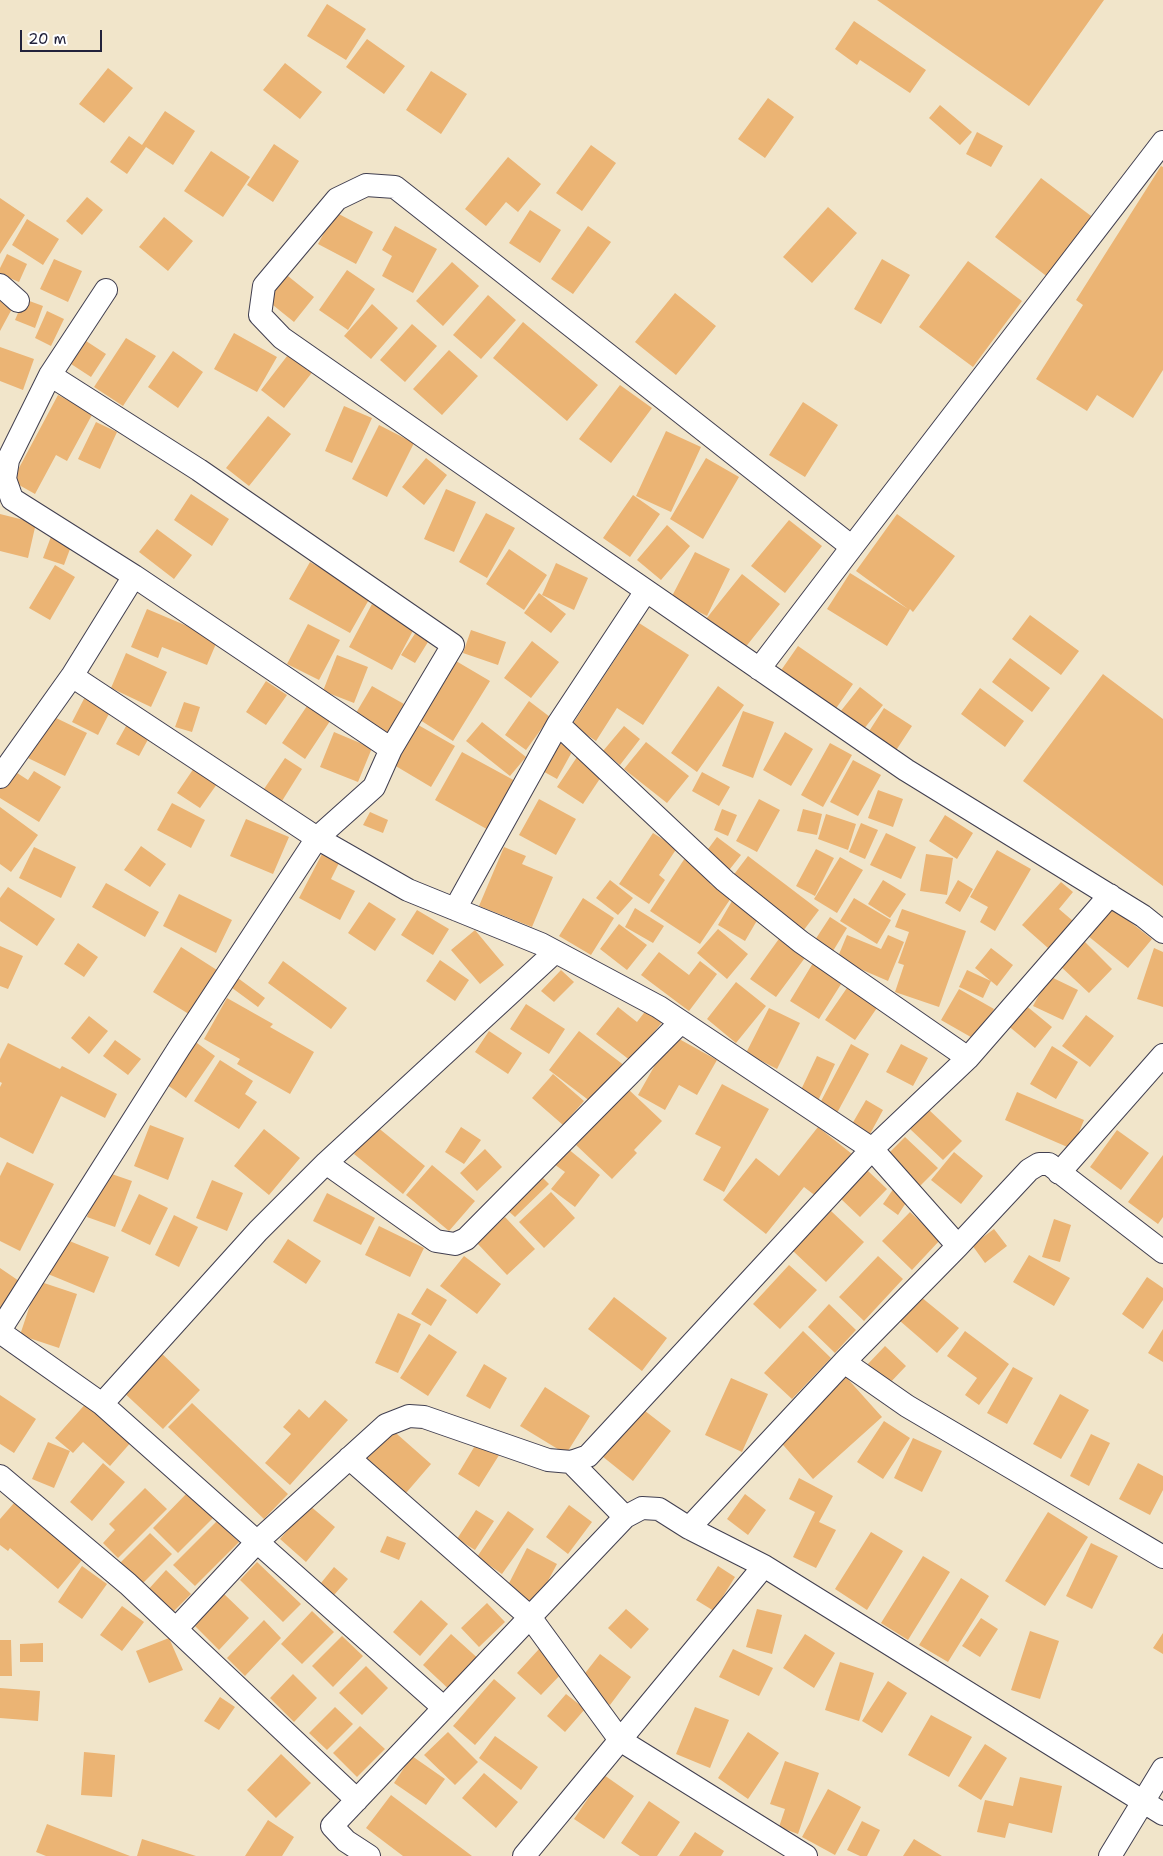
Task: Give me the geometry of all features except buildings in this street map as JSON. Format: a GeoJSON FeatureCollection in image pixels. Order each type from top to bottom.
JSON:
{"type":"FeatureCollection","features":[{"type":"Feature","properties":{"kind":"street"},"geometry":{"type":"LineString","coordinates":[[759,669],[1163,142]]}},
{"type":"Feature","properties":{"kind":"street"},"geometry":{"type":"LineString","coordinates":[[852,547],[395,187],[366,185],[337,199],[264,286],[260,315],[282,338],[906,770],[1110,895],[1143,916],[1163,932]]}},
{"type":"Feature","properties":{"kind":"street"},"geometry":{"type":"LineString","coordinates":[[0,285],[18,301]]}},
{"type":"Feature","properties":{"kind":"street"},"geometry":{"type":"LineString","coordinates":[[106,290],[50,375],[8,460],[5,478],[12,499],[134,576],[361,727],[390,749]]}},
{"type":"Feature","properties":{"kind":"street"},"geometry":{"type":"LineString","coordinates":[[50,375],[199,470],[452,645],[390,749],[374,787],[317,838],[173,1056],[0,1331],[102,1404],[444,1708]]}},
{"type":"Feature","properties":{"kind":"street"},"geometry":{"type":"LineString","coordinates":[[0,777],[72,676],[134,576]]}},
{"type":"Feature","properties":{"kind":"street"},"geometry":{"type":"LineString","coordinates":[[455,909],[558,724],[646,591]]}},
{"type":"Feature","properties":{"kind":"street"},"geometry":{"type":"LineString","coordinates":[[72,676],[317,838],[408,890],[555,952],[659,1007],[872,1149],[958,1246]]}},
{"type":"Feature","properties":{"kind":"street"},"geometry":{"type":"LineString","coordinates":[[558,724],[725,881],[801,942],[968,1058]]}},
{"type":"Feature","properties":{"kind":"street"},"geometry":{"type":"LineString","coordinates":[[176,1629],[258,1541],[386,1425],[410,1416],[424,1417],[548,1460],[571,1462],[588,1456],[872,1149],[968,1058],[1110,895]]}},
{"type":"Feature","properties":{"kind":"street"},"geometry":{"type":"LineString","coordinates":[[102,1404],[258,1231],[326,1162],[555,952]]}},
{"type":"Feature","properties":{"kind":"street"},"geometry":{"type":"LineString","coordinates":[[326,1162],[436,1241],[454,1244],[466,1239],[681,1022]]}},
{"type":"Feature","properties":{"kind":"street"},"geometry":{"type":"LineString","coordinates":[[1059,1173],[1163,1055]]}},
{"type":"Feature","properties":{"kind":"street"},"geometry":{"type":"LineString","coordinates":[[689,1528],[844,1362],[958,1246],[1029,1170],[1039,1164],[1048,1164],[1163,1252]]}},
{"type":"Feature","properties":{"kind":"street"},"geometry":{"type":"LineString","coordinates":[[844,1362],[907,1406],[1163,1558]]}},
{"type":"Feature","properties":{"kind":"street"},"geometry":{"type":"LineString","coordinates":[[349,1458],[530,1617],[620,1740],[806,1856]]}},
{"type":"Feature","properties":{"kind":"street"},"geometry":{"type":"LineString","coordinates":[[571,1462],[626,1518]]}},
{"type":"Feature","properties":{"kind":"street"},"geometry":{"type":"LineString","coordinates":[[0,1476],[128,1584],[356,1800]]}},
{"type":"Feature","properties":{"kind":"street"},"geometry":{"type":"LineString","coordinates":[[363,1854],[346,1841],[332,1826],[626,1518],[642,1508],[659,1509],[689,1528],[764,1566],[1163,1814]]}},
{"type":"Feature","properties":{"kind":"street"},"geometry":{"type":"LineString","coordinates":[[524,1856],[764,1566]]}},
{"type":"Feature","properties":{"kind":"street"},"geometry":{"type":"LineString","coordinates":[[1110,1856],[1163,1769]]}}]}
